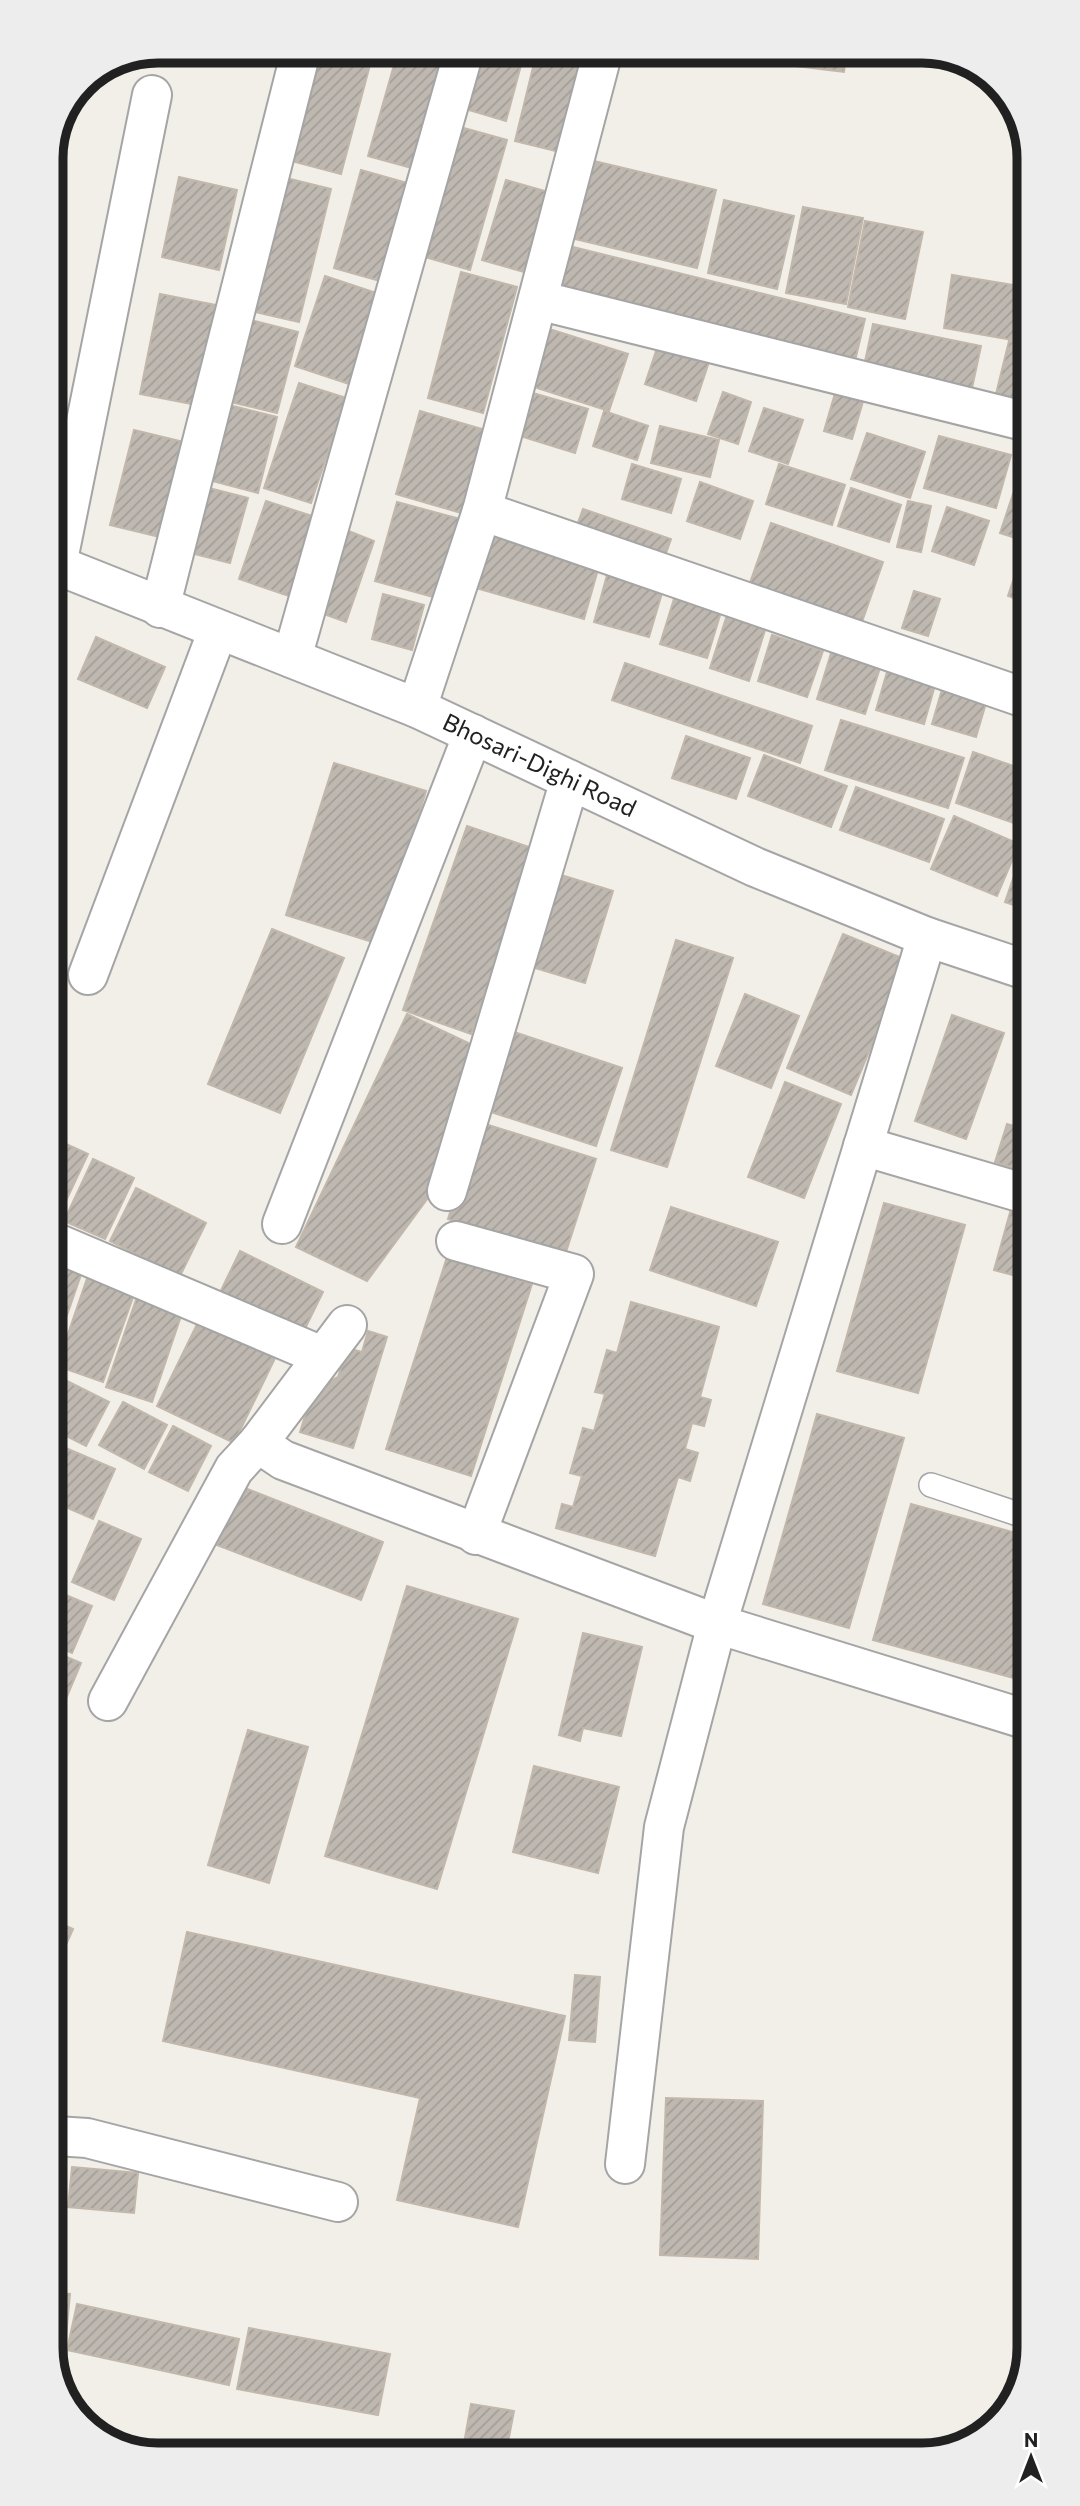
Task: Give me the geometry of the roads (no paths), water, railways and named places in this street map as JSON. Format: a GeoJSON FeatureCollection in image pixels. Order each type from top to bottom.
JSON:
{"type":"FeatureCollection","features":[{"type":"Feature","properties":{"kind":"street"},"geometry":{"type":"LineString","coordinates":[[160,608],[298,63]]}},
{"type":"Feature","properties":{"kind":"street"},"geometry":{"type":"LineString","coordinates":[[292,658],[461,63]]}},
{"type":"Feature","properties":{"kind":"street"},"geometry":{"type":"LineString","coordinates":[[417,708],[482,511],[600,63]]}},
{"type":"Feature","properties":{"kind":"street"},"geometry":{"type":"LineString","coordinates":[[63,525],[152,95]]}},
{"type":"Feature","properties":{"kind":"street"},"geometry":{"type":"LineString","coordinates":[[538,300],[1017,419]]}},
{"type":"Feature","properties":{"kind":"street"},"geometry":{"type":"LineString","coordinates":[[482,511],[1017,695]]}},
{"type":"Feature","properties":{"kind":"street","name":"Bhosari-Dighi Road"},"geometry":{"type":"LineString","coordinates":[[63,567],[417,708],[755,867],[927,937],[1017,967]]}},
{"type":"Feature","properties":{"kind":"street"},"geometry":{"type":"LineString","coordinates":[[88,975],[218,630]]}},
{"type":"Feature","properties":{"kind":"street"},"geometry":{"type":"LineString","coordinates":[[282,1224],[473,734]]}},
{"type":"Feature","properties":{"kind":"street"},"geometry":{"type":"LineString","coordinates":[[447,1191],[570,779]]}},
{"type":"Feature","properties":{"kind":"street"},"geometry":{"type":"LineString","coordinates":[[625,2164],[664,1827],[717,1624],[927,937]]}},
{"type":"Feature","properties":{"kind":"street"},"geometry":{"type":"LineString","coordinates":[[863,1146],[1017,1191]]}},
{"type":"Feature","properties":{"kind":"street"},"geometry":{"type":"LineString","coordinates":[[456,1241],[574,1274],[476,1535]]}},
{"type":"Feature","properties":{"kind":"street"},"geometry":{"type":"LineString","coordinates":[[63,1246],[322,1356]]}},
{"type":"Feature","properties":{"kind":"street"},"geometry":{"type":"LineString","coordinates":[[108,1700],[234,1469],[258,1443],[347,1325]]}},
{"type":"Feature","properties":{"kind":"street"},"geometry":{"type":"LineString","coordinates":[[258,1443],[284,1460],[476,1535],[717,1624],[1017,1717]]}},
{"type":"Feature","properties":{"kind":"street"},"geometry":{"type":"LineString","coordinates":[[63,2136],[87,2138],[338,2202]]}},
{"type":"Feature","properties":{"kind":"lane"},"geometry":{"type":"LineString","coordinates":[[931,1485],[1017,1514]]}}]}
